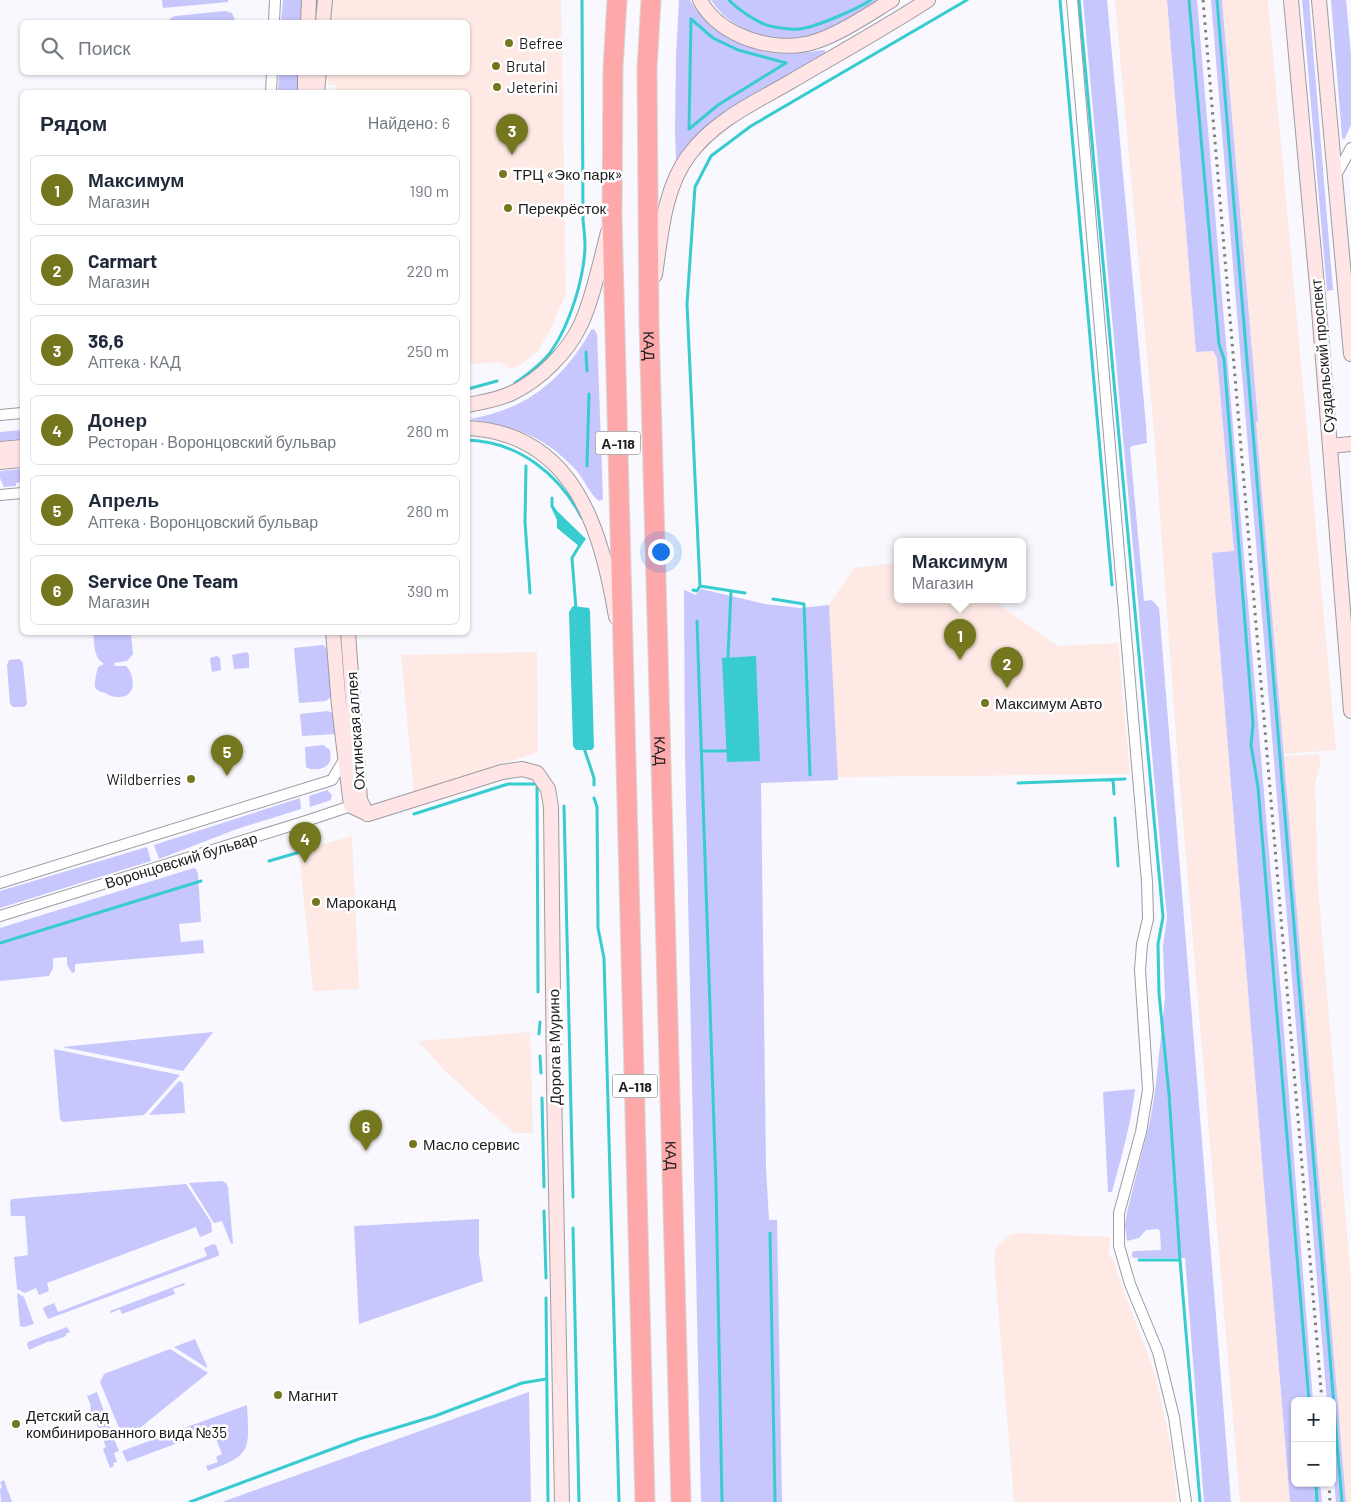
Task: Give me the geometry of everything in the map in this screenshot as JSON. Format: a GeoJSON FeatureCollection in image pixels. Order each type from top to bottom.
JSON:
{"type":"FeatureCollection","features":[{"type":"Feature","properties":{"kind":"highway","name":"А-118"},"geometry":{"type":"LineString","coordinates":[[617,0],[613,68],[612,217],[646,1502]]}},
{"type":"Feature","properties":{"kind":"highway","name":"КАД"},"geometry":{"type":"LineString","coordinates":[[651,0],[647,69],[649,322],[680,1502]]}},
{"type":"Feature","properties":{"kind":"street"},"geometry":{"type":"LineString","coordinates":[[274,20],[275,0]]}},
{"type":"Feature","properties":{"kind":"street"},"geometry":{"type":"LineString","coordinates":[[308,20],[310,0]]}},
{"type":"Feature","properties":{"kind":"street"},"geometry":{"type":"LineString","coordinates":[[323,20],[325,0]]}},
{"type":"Feature","properties":{"kind":"street"},"geometry":{"type":"LineString","coordinates":[[700,0],[703,6],[736,35],[758,42],[784,46],[814,42],[847,27],[892,0]]}},
{"type":"Feature","properties":{"kind":"street"},"geometry":{"type":"LineString","coordinates":[[649,322],[666,207],[675,180],[688,156],[716,127],[733,114],[878,31],[928,0]]}},
{"type":"Feature","properties":{"kind":"street"},"geometry":{"type":"LineString","coordinates":[[1072,0],[1147,882],[1148,919],[1142,944],[1140,970],[1148,1090],[1141,1132],[1120,1213],[1118,1246],[1130,1284],[1158,1352],[1174,1417],[1186,1502]]}},
{"type":"Feature","properties":{"kind":"street","name":"Суздальский проспект"},"geometry":{"type":"LineString","coordinates":[[1291,0],[1351,711]]}},
{"type":"Feature","properties":{"kind":"street","name":"Суздальский проспект"},"geometry":{"type":"LineString","coordinates":[[1319,0],[1351,354]]}},
{"type":"Feature","properties":{"kind":"street"},"geometry":{"type":"LineString","coordinates":[[271,90],[272,75]]}},
{"type":"Feature","properties":{"kind":"street"},"geometry":{"type":"LineString","coordinates":[[305,75],[305,90]]}},
{"type":"Feature","properties":{"kind":"street"},"geometry":{"type":"LineString","coordinates":[[317,90],[320,75]]}},
{"type":"Feature","properties":{"kind":"street"},"geometry":{"type":"LineString","coordinates":[[321,75],[323,90]]}},
{"type":"Feature","properties":{"kind":"street"},"geometry":{"type":"LineString","coordinates":[[1334,178],[1351,148]]}},
{"type":"Feature","properties":{"kind":"street"},"geometry":{"type":"LineString","coordinates":[[470,405],[486,402],[512,393],[537,377],[564,351],[581,325],[592,295],[612,217]]}},
{"type":"Feature","properties":{"kind":"street"},"geometry":{"type":"LineString","coordinates":[[0,415],[20,413]]}},
{"type":"Feature","properties":{"kind":"street"},"geometry":{"type":"LineString","coordinates":[[470,428],[504,435],[541,452],[556,465],[578,492],[596,530],[613,602],[624,670]]}},
{"type":"Feature","properties":{"kind":"street"},"geometry":{"type":"LineString","coordinates":[[1330,446],[1351,444]]}},
{"type":"Feature","properties":{"kind":"street"},"geometry":{"type":"LineString","coordinates":[[0,450],[20,448]]}},
{"type":"Feature","properties":{"kind":"street"},"geometry":{"type":"LineString","coordinates":[[0,462],[20,460]]}},
{"type":"Feature","properties":{"kind":"street"},"geometry":{"type":"LineString","coordinates":[[0,495],[20,493]]}},
{"type":"Feature","properties":{"kind":"street","name":"Охтинская аллея"},"geometry":{"type":"LineString","coordinates":[[333,635],[351,805]]}},
{"type":"Feature","properties":{"kind":"street","name":"Охтинская аллея"},"geometry":{"type":"LineString","coordinates":[[348,635],[351,805]]}},
{"type":"Feature","properties":{"kind":"street"},"geometry":{"type":"LineString","coordinates":[[345,758],[332,780],[345,789],[346,803],[351,805]]}},
{"type":"Feature","properties":{"kind":"street","name":"Дорога в Мурино"},"geometry":{"type":"LineString","coordinates":[[368,814],[502,772],[522,769],[536,773],[548,789],[551,807],[554,1096],[562,1502]]}},
{"type":"Feature","properties":{"kind":"street","name":"Воронцовский бульвар"},"geometry":{"type":"LineString","coordinates":[[0,883],[332,780]]}},
{"type":"Feature","properties":{"kind":"street","name":"Охтинская аллея"},"geometry":{"type":"LineString","coordinates":[[351,805],[368,814]]}},
{"type":"Feature","properties":{"kind":"street","name":"Воронцовский бульвар"},"geometry":{"type":"LineString","coordinates":[[0,916],[306,821],[351,805]]}},
{"type":"Feature","properties":{"kind":"shaded area"},"geometry":{"type":"Polygon","coordinates":[[[162,0],[228,0],[228,2],[163,8],[162,0]]]}},
{"type":"Feature","properties":{"kind":"shaded area"},"geometry":{"type":"Polygon","coordinates":[[[283,0],[305,0],[304,20],[281,20],[283,0]]]}},
{"type":"Feature","properties":{"kind":"shaded area"},"geometry":{"type":"Polygon","coordinates":[[[333,0],[561,0],[566,293],[550,330],[537,352],[518,367],[508,369],[501,362],[470,364],[470,90],[336,90],[335,85],[328,85],[328,75],[470,75],[470,20],[331,20],[333,0]]]}},
{"type":"Feature","properties":{"kind":"shaded area"},"geometry":{"type":"Polygon","coordinates":[[[679,0],[690,0],[701,15],[716,28],[728,37],[753,49],[780,53],[825,50],[825,53],[676,160],[676,57],[679,0]]]}},
{"type":"Feature","properties":{"kind":"shaded area"},"geometry":{"type":"Polygon","coordinates":[[[711,0],[882,0],[824,32],[809,36],[777,38],[747,30],[733,23],[721,13],[711,0]]]}},
{"type":"Feature","properties":{"kind":"shaded area"},"geometry":{"type":"Polygon","coordinates":[[[1083,0],[1107,0],[1147,443],[1130,448],[1144,601],[1152,600],[1159,608],[1231,1502],[1204,1502],[1185,1258],[1132,1257],[1132,1252],[1135,1251],[1161,1250],[1160,1231],[1158,1229],[1146,1230],[1139,1238],[1127,1241],[1125,1225],[1150,1121],[1155,1092],[1165,998],[1163,946],[1167,918],[1083,0]]]}},
{"type":"Feature","properties":{"kind":"shaded area"},"geometry":{"type":"Polygon","coordinates":[[[1115,0],[1167,0],[1196,352],[1213,351],[1217,358],[1234,551],[1212,554],[1290,1502],[1240,1502],[1177,750],[1154,433],[1115,0]]]}},
{"type":"Feature","properties":{"kind":"shaded area"},"geometry":{"type":"Polygon","coordinates":[[[1167,0],[1197,0],[1281,994],[1313,1397],[1291,1397],[1291,1487],[1320,1487],[1322,1502],[1290,1502],[1212,553],[1234,551],[1217,358],[1213,351],[1196,352],[1167,0]]]}},
{"type":"Feature","properties":{"kind":"shaded area"},"geometry":{"type":"Polygon","coordinates":[[[1211,0],[1222,0],[1346,1502],[1336,1502],[1336,1397],[1327,1397],[1211,0]]]}},
{"type":"Feature","properties":{"kind":"shaded area"},"geometry":{"type":"Polygon","coordinates":[[[1222,0],[1268,0],[1336,750],[1283,754],[1256,421],[1258,420],[1222,0]]]}},
{"type":"Feature","properties":{"kind":"shaded area"},"geometry":{"type":"Polygon","coordinates":[[[1302,0],[1309,0],[1333,290],[1327,291],[1302,0]]]}},
{"type":"Feature","properties":{"kind":"shaded area"},"geometry":{"type":"Polygon","coordinates":[[[1331,0],[1346,0],[1351,55],[1351,125],[1344,140],[1342,137],[1331,0]]]}},
{"type":"Feature","properties":{"kind":"shaded area"},"geometry":{"type":"Polygon","coordinates":[[[225,11],[232,13],[235,20],[170,20],[175,16],[225,11]]]}},
{"type":"Feature","properties":{"kind":"shaded area"},"geometry":{"type":"Polygon","coordinates":[[[279,75],[302,75],[301,90],[278,90],[279,75]]]}},
{"type":"Feature","properties":{"kind":"shaded area"},"geometry":{"type":"Polygon","coordinates":[[[594,329],[597,334],[603,499],[599,501],[593,496],[576,470],[552,448],[540,440],[502,426],[470,419],[509,408],[541,390],[568,364],[591,330],[594,329]]]}},
{"type":"Feature","properties":{"kind":"shaded area"},"geometry":{"type":"Polygon","coordinates":[[[20,430],[20,439],[0,441],[0,432],[20,430]]]}},
{"type":"Feature","properties":{"kind":"shaded area"},"geometry":{"type":"Polygon","coordinates":[[[20,469],[20,482],[16,483],[16,486],[4,487],[0,478],[0,471],[20,469]]]}},
{"type":"Feature","properties":{"kind":"shaded area"},"geometry":{"type":"Polygon","coordinates":[[[551,507],[586,539],[580,547],[557,528],[557,520],[551,507]]]}},
{"type":"Feature","properties":{"kind":"shaded area"},"geometry":{"type":"Polygon","coordinates":[[[894,563],[894,603],[997,603],[1058,646],[1118,643],[1130,774],[837,777],[829,605],[854,568],[894,563]]]}},
{"type":"Feature","properties":{"kind":"shaded area"},"geometry":{"type":"Polygon","coordinates":[[[701,589],[765,604],[800,608],[829,605],[838,780],[761,783],[766,1168],[769,1220],[777,1220],[782,1502],[701,1502],[685,755],[684,590],[696,595],[701,589]]]}},
{"type":"Feature","properties":{"kind":"shaded area"},"geometry":{"type":"Polygon","coordinates":[[[573,606],[589,608],[590,611],[594,747],[592,750],[576,750],[573,746],[569,612],[573,606]]]}},
{"type":"Feature","properties":{"kind":"shaded area"},"geometry":{"type":"Polygon","coordinates":[[[93,635],[131,635],[133,654],[127,661],[114,663],[115,666],[126,666],[131,674],[133,680],[132,689],[126,696],[114,697],[99,691],[95,687],[98,667],[104,664],[98,658],[93,635]]]}},
{"type":"Feature","properties":{"kind":"shaded area"},"geometry":{"type":"Polygon","coordinates":[[[323,645],[329,651],[333,695],[326,701],[299,703],[294,648],[323,645]]]}},
{"type":"Feature","properties":{"kind":"shaded area"},"geometry":{"type":"Polygon","coordinates":[[[247,652],[249,655],[249,668],[234,669],[232,655],[247,652]]]}},
{"type":"Feature","properties":{"kind":"shaded area"},"geometry":{"type":"Polygon","coordinates":[[[537,652],[538,752],[414,793],[401,655],[537,652]]]}},
{"type":"Feature","properties":{"kind":"shaded area"},"geometry":{"type":"Polygon","coordinates":[[[217,656],[220,658],[221,670],[212,672],[210,658],[217,656]]]}},
{"type":"Feature","properties":{"kind":"shaded area"},"geometry":{"type":"Polygon","coordinates":[[[756,656],[760,761],[727,762],[722,658],[756,656]]]}},
{"type":"Feature","properties":{"kind":"shaded area"},"geometry":{"type":"Polygon","coordinates":[[[20,659],[23,663],[27,704],[24,707],[13,707],[10,704],[7,665],[9,660],[20,659]]]}},
{"type":"Feature","properties":{"kind":"shaded area"},"geometry":{"type":"Polygon","coordinates":[[[328,711],[334,714],[336,734],[302,736],[300,714],[328,711]]]}},
{"type":"Feature","properties":{"kind":"shaded area"},"geometry":{"type":"Polygon","coordinates":[[[323,745],[330,750],[331,758],[329,763],[318,769],[306,767],[305,747],[323,745]]]}},
{"type":"Feature","properties":{"kind":"shaded area"},"geometry":{"type":"Polygon","coordinates":[[[1319,754],[1320,764],[1315,784],[1318,886],[1351,1281],[1351,1502],[1346,1502],[1283,756],[1319,754]]]}},
{"type":"Feature","properties":{"kind":"shaded area"},"geometry":{"type":"Polygon","coordinates":[[[327,790],[332,795],[331,800],[310,807],[309,796],[327,790]]]}},
{"type":"Feature","properties":{"kind":"shaded area"},"geometry":{"type":"Polygon","coordinates":[[[300,798],[301,809],[237,829],[159,859],[154,845],[300,798]]]}},
{"type":"Feature","properties":{"kind":"shaded area"},"geometry":{"type":"Polygon","coordinates":[[[352,836],[359,989],[313,991],[299,851],[352,836]]]}},
{"type":"Feature","properties":{"kind":"shaded area"},"geometry":{"type":"Polygon","coordinates":[[[147,847],[151,861],[0,908],[0,891],[147,847]]]}},
{"type":"Feature","properties":{"kind":"shaded area"},"geometry":{"type":"Polygon","coordinates":[[[194,868],[198,874],[201,922],[179,924],[181,942],[203,940],[204,953],[75,964],[75,972],[72,973],[67,965],[67,957],[53,958],[53,968],[49,976],[0,981],[0,928],[194,868]]]}},
{"type":"Feature","properties":{"kind":"shaded area"},"geometry":{"type":"Polygon","coordinates":[[[213,1032],[183,1071],[62,1047],[213,1032]]]}},
{"type":"Feature","properties":{"kind":"shaded area"},"geometry":{"type":"Polygon","coordinates":[[[530,1032],[533,1133],[514,1133],[445,1071],[418,1041],[530,1032]]]}},
{"type":"Feature","properties":{"kind":"shaded area"},"geometry":{"type":"Polygon","coordinates":[[[54,1049],[180,1075],[144,1115],[63,1122],[60,1119],[54,1049]]]}},
{"type":"Feature","properties":{"kind":"shaded area"},"geometry":{"type":"Polygon","coordinates":[[[179,1081],[183,1083],[185,1113],[149,1115],[179,1081]]]}},
{"type":"Feature","properties":{"kind":"shaded area"},"geometry":{"type":"Polygon","coordinates":[[[1135,1089],[1122,1154],[1112,1192],[1108,1192],[1103,1092],[1135,1089]]]}},
{"type":"Feature","properties":{"kind":"shaded area"},"geometry":{"type":"Polygon","coordinates":[[[222,1181],[228,1187],[233,1244],[231,1244],[222,1221],[214,1223],[189,1183],[222,1181]]]}},
{"type":"Feature","properties":{"kind":"shaded area"},"geometry":{"type":"Polygon","coordinates":[[[186,1184],[211,1222],[212,1232],[200,1237],[196,1227],[47,1283],[49,1291],[39,1295],[36,1288],[25,1293],[17,1289],[14,1257],[28,1255],[25,1216],[11,1216],[10,1202],[12,1199],[186,1184]]]}},
{"type":"Feature","properties":{"kind":"shaded area"},"geometry":{"type":"Polygon","coordinates":[[[479,1219],[479,1253],[483,1281],[359,1324],[354,1226],[479,1219]]]}},
{"type":"Feature","properties":{"kind":"shaded area"},"geometry":{"type":"Polygon","coordinates":[[[1019,1233],[1110,1237],[1109,1256],[1114,1260],[1156,1378],[1171,1447],[1177,1502],[1014,1502],[994,1258],[996,1248],[1002,1241],[1010,1235],[1019,1233]]]}},
{"type":"Feature","properties":{"kind":"shaded area"},"geometry":{"type":"Polygon","coordinates":[[[213,1244],[216,1245],[218,1256],[48,1319],[43,1309],[54,1303],[58,1312],[207,1256],[204,1248],[213,1244]]]}},
{"type":"Feature","properties":{"kind":"shaded area"},"geometry":{"type":"Polygon","coordinates":[[[184,1283],[185,1285],[173,1289],[175,1294],[122,1314],[120,1309],[111,1313],[110,1311],[184,1283]]]}},
{"type":"Feature","properties":{"kind":"shaded area"},"geometry":{"type":"Polygon","coordinates":[[[17,1293],[24,1297],[34,1324],[24,1327],[20,1326],[17,1293]]]}},
{"type":"Feature","properties":{"kind":"shaded area"},"geometry":{"type":"Polygon","coordinates":[[[67,1327],[70,1332],[66,1336],[29,1350],[28,1342],[67,1327]]]}},
{"type":"Feature","properties":{"kind":"shaded area"},"geometry":{"type":"Polygon","coordinates":[[[195,1339],[207,1366],[207,1368],[174,1347],[195,1339]]]}},
{"type":"Feature","properties":{"kind":"shaded area"},"geometry":{"type":"Polygon","coordinates":[[[170,1349],[208,1373],[124,1440],[100,1382],[104,1374],[170,1349]]]}},
{"type":"Feature","properties":{"kind":"shaded area"},"geometry":{"type":"Polygon","coordinates":[[[97,1392],[111,1431],[101,1435],[95,1420],[92,1421],[89,1411],[91,1406],[87,1396],[97,1392]]]}},
{"type":"Feature","properties":{"kind":"shaded area"},"geometry":{"type":"Polygon","coordinates":[[[529,1392],[531,1502],[222,1502],[529,1392]]]}},
{"type":"Feature","properties":{"kind":"shaded area"},"geometry":{"type":"Polygon","coordinates":[[[247,1405],[247,1441],[241,1455],[208,1471],[206,1466],[218,1462],[216,1457],[222,1454],[214,1434],[208,1436],[207,1432],[127,1462],[122,1451],[247,1405]]]}},
{"type":"Feature","properties":{"kind":"shaded area"},"geometry":{"type":"Polygon","coordinates":[[[112,1434],[119,1451],[114,1453],[117,1462],[113,1463],[114,1466],[110,1468],[103,1449],[106,1447],[102,1437],[112,1434]]]}},
{"type":"Feature","properties":{"kind":"shaded area"},"geometry":{"type":"Polygon","coordinates":[[[4,1480],[12,1502],[1,1502],[0,1489],[2,1487],[0,1482],[4,1480]]]}},
{"type":"Feature","properties":{"kind":"waterway"},"geometry":{"type":"LineString","coordinates":[[515,383],[544,359],[559,339],[575,300],[582,273],[585,247],[583,220],[582,0]]}},
{"type":"Feature","properties":{"kind":"waterway"},"geometry":{"type":"LineString","coordinates":[[729,0],[755,20],[786,29],[806,28],[825,22],[871,0]]}},
{"type":"Feature","properties":{"kind":"waterway"},"geometry":{"type":"LineString","coordinates":[[745,593],[700,586],[687,304],[695,187],[711,156],[751,126],[967,0]]}},
{"type":"Feature","properties":{"kind":"waterway"},"geometry":{"type":"LineString","coordinates":[[1060,0],[1112,585]]}},
{"type":"Feature","properties":{"kind":"waterway"},"geometry":{"type":"LineString","coordinates":[[1079,0],[1163,917],[1158,944],[1159,993],[1169,1094],[1180,1260],[1200,1502]]}},
{"type":"Feature","properties":{"kind":"waterway"},"geometry":{"type":"LineString","coordinates":[[1189,0],[1219,344],[1224,359],[1253,724],[1251,745],[1258,787],[1309,1397]]}},
{"type":"Feature","properties":{"kind":"waterway"},"geometry":{"type":"LineString","coordinates":[[1217,0],[1342,1502]]}},
{"type":"Feature","properties":{"kind":"waterway"},"geometry":{"type":"LineString","coordinates":[[689,129],[718,105],[786,63],[738,50],[713,38],[691,19]]}},
{"type":"Feature","properties":{"kind":"waterway"},"geometry":{"type":"LineString","coordinates":[[689,129],[691,19]]}},
{"type":"Feature","properties":{"kind":"waterway"},"geometry":{"type":"LineString","coordinates":[[586,352],[587,371]]}},
{"type":"Feature","properties":{"kind":"waterway"},"geometry":{"type":"LineString","coordinates":[[470,388],[497,381]]}},
{"type":"Feature","properties":{"kind":"waterway"},"geometry":{"type":"LineString","coordinates":[[587,466],[589,394]]}},
{"type":"Feature","properties":{"kind":"waterway"},"geometry":{"type":"LineString","coordinates":[[470,440],[487,442],[504,447],[536,463],[562,488],[582,518]]}},
{"type":"Feature","properties":{"kind":"waterway"},"geometry":{"type":"LineString","coordinates":[[526,466],[525,522],[530,593]]}},
{"type":"Feature","properties":{"kind":"waterway"},"geometry":{"type":"LineString","coordinates":[[552,498],[552,506],[555,511]]}},
{"type":"Feature","properties":{"kind":"waterway"},"geometry":{"type":"LineString","coordinates":[[576,609],[572,558],[581,543]]}},
{"type":"Feature","properties":{"kind":"waterway"},"geometry":{"type":"LineString","coordinates":[[693,590],[697,591],[700,586]]}},
{"type":"Feature","properties":{"kind":"waterway"},"geometry":{"type":"LineString","coordinates":[[728,657],[731,591]]}},
{"type":"Feature","properties":{"kind":"waterway"},"geometry":{"type":"LineString","coordinates":[[773,599],[804,604],[810,775]]}},
{"type":"Feature","properties":{"kind":"waterway"},"geometry":{"type":"LineString","coordinates":[[697,621],[716,1185],[722,1502]]}},
{"type":"Feature","properties":{"kind":"waterway"},"geometry":{"type":"LineString","coordinates":[[584,748],[594,778],[594,785]]}},
{"type":"Feature","properties":{"kind":"waterway"},"geometry":{"type":"LineString","coordinates":[[701,751],[726,751]]}},
{"type":"Feature","properties":{"kind":"waterway"},"geometry":{"type":"LineString","coordinates":[[1018,783],[1125,779]]}},
{"type":"Feature","properties":{"kind":"waterway"},"geometry":{"type":"LineString","coordinates":[[1113,780],[1114,794]]}},
{"type":"Feature","properties":{"kind":"waterway"},"geometry":{"type":"LineString","coordinates":[[414,814],[508,784],[537,784],[538,992]]}},
{"type":"Feature","properties":{"kind":"waterway"},"geometry":{"type":"LineString","coordinates":[[594,798],[597,807],[598,928],[604,958],[619,1502]]}},
{"type":"Feature","properties":{"kind":"waterway"},"geometry":{"type":"LineString","coordinates":[[564,806],[573,1197]]}},
{"type":"Feature","properties":{"kind":"waterway"},"geometry":{"type":"LineString","coordinates":[[1115,818],[1118,866]]}},
{"type":"Feature","properties":{"kind":"waterway"},"geometry":{"type":"LineString","coordinates":[[269,861],[300,852]]}},
{"type":"Feature","properties":{"kind":"waterway"},"geometry":{"type":"LineString","coordinates":[[0,943],[201,881]]}},
{"type":"Feature","properties":{"kind":"waterway"},"geometry":{"type":"LineString","coordinates":[[539,1034],[540,1022]]}},
{"type":"Feature","properties":{"kind":"waterway"},"geometry":{"type":"LineString","coordinates":[[540,1056],[541,1073]]}},
{"type":"Feature","properties":{"kind":"waterway"},"geometry":{"type":"LineString","coordinates":[[542,1098],[544,1187]]}},
{"type":"Feature","properties":{"kind":"waterway"},"geometry":{"type":"LineString","coordinates":[[544,1211],[546,1278]]}},
{"type":"Feature","properties":{"kind":"waterway"},"geometry":{"type":"LineString","coordinates":[[573,1228],[579,1502]]}},
{"type":"Feature","properties":{"kind":"waterway"},"geometry":{"type":"LineString","coordinates":[[770,1233],[775,1502]]}},
{"type":"Feature","properties":{"kind":"waterway"},"geometry":{"type":"LineString","coordinates":[[1139,1260],[1180,1260]]}},
{"type":"Feature","properties":{"kind":"waterway"},"geometry":{"type":"LineString","coordinates":[[546,1298],[548,1502]]}},
{"type":"Feature","properties":{"kind":"waterway"},"geometry":{"type":"LineString","coordinates":[[190,1502],[359,1439],[435,1416],[522,1383],[546,1379]]}},
{"type":"Feature","properties":{"kind":"waterway"},"geometry":{"type":"LineString","coordinates":[[1316,1487],[1317,1502]]}},
{"type":"Feature","properties":{"kind":"railway"},"geometry":{"type":"LineString","coordinates":[[1203,0],[1322,1397]]}},
{"type":"Feature","properties":{"kind":"railway"},"geometry":{"type":"LineString","coordinates":[[1329,1487],[1330,1502]]}},
{"type":"Feature","properties":{"kind":"place","name":"Befree"},"geometry":{"type":"Point","coordinates":[509,43]}},
{"type":"Feature","properties":{"kind":"place","name":"Brutal"},"geometry":{"type":"Point","coordinates":[496,66]}},
{"type":"Feature","properties":{"kind":"place","name":"Jeterini"},"geometry":{"type":"Point","coordinates":[497,87]}},
{"type":"Feature","properties":{"kind":"place","name":"36,6"},"geometry":{"type":"Point","coordinates":[512,155]}},
{"type":"Feature","properties":{"kind":"place","name":"ТРЦ «Эко парк»"},"geometry":{"type":"Point","coordinates":[503,174]}},
{"type":"Feature","properties":{"kind":"place","name":"Перекрёсток"},"geometry":{"type":"Point","coordinates":[508,208]}},
{"type":"Feature","properties":{"kind":"place","name":"Максимум"},"geometry":{"type":"Point","coordinates":[960,660]}},
{"type":"Feature","properties":{"kind":"place","name":"Carmart"},"geometry":{"type":"Point","coordinates":[1007,688]}},
{"type":"Feature","properties":{"kind":"place","name":"Максимум Авто"},"geometry":{"type":"Point","coordinates":[985,703]}},
{"type":"Feature","properties":{"kind":"place","name":"Апрель"},"geometry":{"type":"Point","coordinates":[227,776]}},
{"type":"Feature","properties":{"kind":"place","name":"Wildberries"},"geometry":{"type":"Point","coordinates":[191,779]}},
{"type":"Feature","properties":{"kind":"place","name":"Донер"},"geometry":{"type":"Point","coordinates":[305,863]}},
{"type":"Feature","properties":{"kind":"place","name":"Мароканд"},"geometry":{"type":"Point","coordinates":[316,902]}},
{"type":"Feature","properties":{"kind":"place","name":"Масло сервис"},"geometry":{"type":"Point","coordinates":[413,1144]}},
{"type":"Feature","properties":{"kind":"place","name":"Service One Team"},"geometry":{"type":"Point","coordinates":[366,1151]}},
{"type":"Feature","properties":{"kind":"place","name":"Магнит"},"geometry":{"type":"Point","coordinates":[278,1395]}},
{"type":"Feature","properties":{"kind":"place","name":"Детский сад комбинированного вида №35"},"geometry":{"type":"Point","coordinates":[16,1424]}}]}
